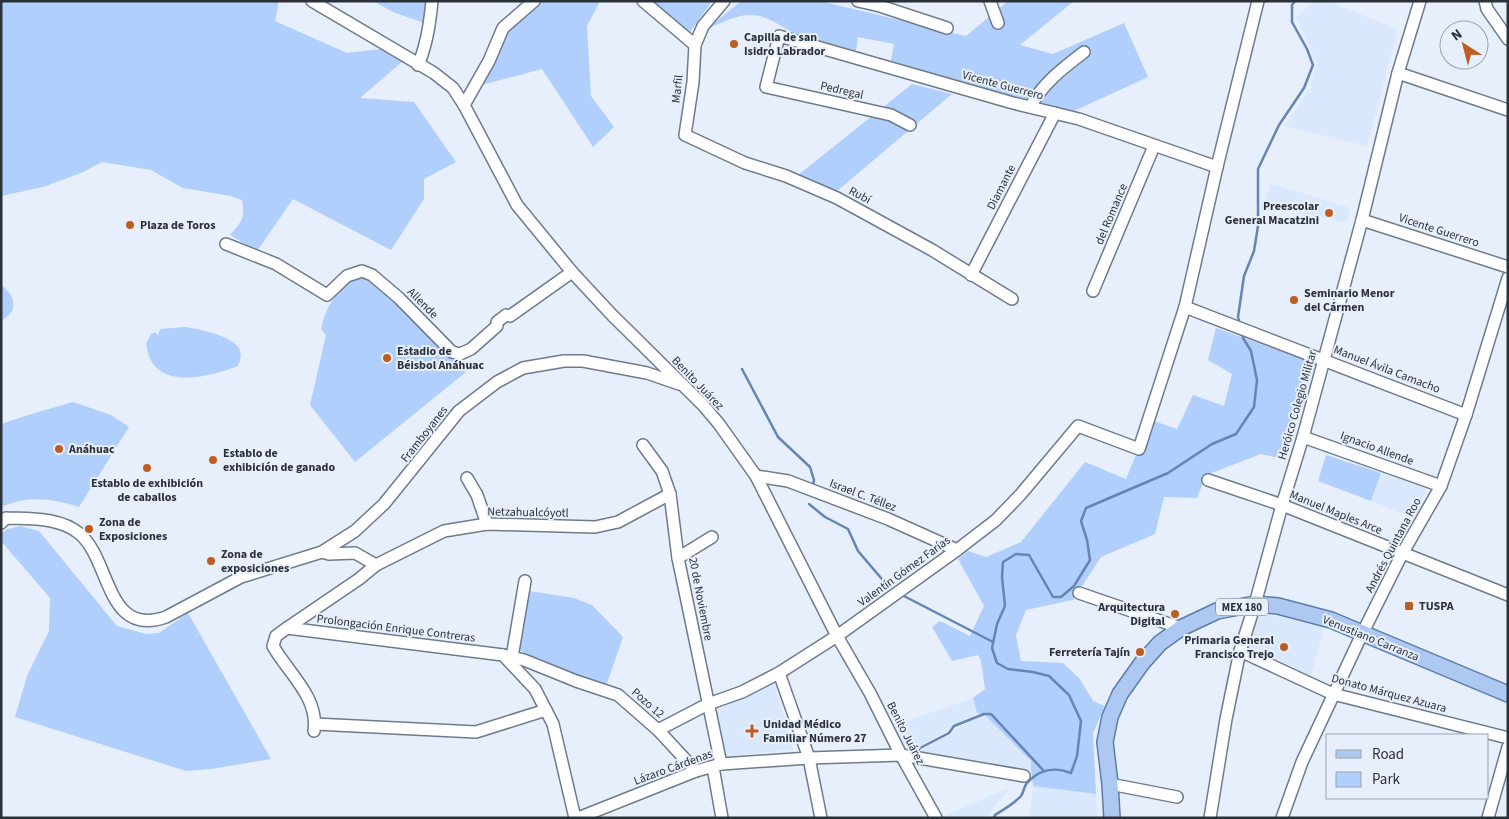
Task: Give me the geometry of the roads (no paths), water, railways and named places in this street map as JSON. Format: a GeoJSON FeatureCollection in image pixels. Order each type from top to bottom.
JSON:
{"type":"FeatureCollection","features":[{"type":"Feature","properties":{"kind":"main road","name":"Venustiano Carranza"},"geometry":{"type":"LineString","coordinates":[[1112,818],[1105,742],[1110,717],[1120,694],[1142,662],[1160,643],[1181,628],[1217,611],[1256,604],[1278,606],[1331,620],[1508,694]]}},
{"type":"Feature","properties":{"kind":"street","name":"Benito Juárez"},"geometry":{"type":"LineString","coordinates":[[312,1],[434,73],[453,88],[464,105],[516,205],[572,272],[680,384],[703,405],[719,424],[756,476],[837,636],[870,693],[901,755],[936,818]]}},
{"type":"Feature","properties":{"kind":"street"},"geometry":{"type":"LineString","coordinates":[[418,65],[424,51],[432,1]]}},
{"type":"Feature","properties":{"kind":"street"},"geometry":{"type":"LineString","coordinates":[[464,105],[489,61],[503,28],[534,1]]}},
{"type":"Feature","properties":{"kind":"street"},"geometry":{"type":"LineString","coordinates":[[644,1],[695,45],[703,26],[724,1]]}},
{"type":"Feature","properties":{"kind":"street"},"geometry":{"type":"LineString","coordinates":[[858,1],[880,6],[946,28]]}},
{"type":"Feature","properties":{"kind":"street"},"geometry":{"type":"LineString","coordinates":[[880,6],[892,1]]}},
{"type":"Feature","properties":{"kind":"street"},"geometry":{"type":"LineString","coordinates":[[990,1],[998,23]]}},
{"type":"Feature","properties":{"kind":"street"},"geometry":{"type":"LineString","coordinates":[[1185,307],[1258,1]]}},
{"type":"Feature","properties":{"kind":"street","name":"Heróico Colegio Militar"},"geometry":{"type":"LineString","coordinates":[[1210,818],[1226,719],[1240,651],[1256,604],[1282,505],[1303,437],[1362,220],[1398,73],[1420,1]]}},
{"type":"Feature","properties":{"kind":"street"},"geometry":{"type":"LineString","coordinates":[[1485,1],[1487,9],[1508,39]]}},
{"type":"Feature","properties":{"kind":"street","name":"Vicente Guerrero"},"geometry":{"type":"LineString","coordinates":[[779,36],[1030,107],[1079,119],[1217,167]]}},
{"type":"Feature","properties":{"kind":"street","name":"Pedregal"},"geometry":{"type":"LineString","coordinates":[[779,36],[766,86],[891,115],[910,125]]}},
{"type":"Feature","properties":{"kind":"street","name":"Marfil"},"geometry":{"type":"LineString","coordinates":[[685,135],[693,82],[695,45]]}},
{"type":"Feature","properties":{"kind":"street"},"geometry":{"type":"LineString","coordinates":[[1030,107],[1036,96],[1054,76],[1084,52]]}},
{"type":"Feature","properties":{"kind":"street"},"geometry":{"type":"LineString","coordinates":[[1398,73],[1508,110]]}},
{"type":"Feature","properties":{"kind":"street","name":"Diamante"},"geometry":{"type":"LineString","coordinates":[[971,274],[1055,113]]}},
{"type":"Feature","properties":{"kind":"street","name":"Rubí"},"geometry":{"type":"LineString","coordinates":[[685,135],[745,163],[786,176],[837,198],[890,226],[1012,299]]}},
{"type":"Feature","properties":{"kind":"street","name":"del Romance"},"geometry":{"type":"LineString","coordinates":[[1093,291],[1154,146]]}},
{"type":"Feature","properties":{"kind":"street","name":"Vicente Guerrero"},"geometry":{"type":"LineString","coordinates":[[1362,220],[1508,267]]}},
{"type":"Feature","properties":{"kind":"street","name":"Allende"},"geometry":{"type":"LineString","coordinates":[[226,244],[276,264],[327,296],[347,276],[362,271],[372,275],[452,352],[460,354],[471,349],[497,326],[497,322],[502,316],[506,314],[510,316],[572,272]]}},
{"type":"Feature","properties":{"kind":"street","name":"Andrés Quintana Roo"},"geometry":{"type":"LineString","coordinates":[[1282,818],[1302,762],[1333,694],[1402,554],[1441,486],[1466,415],[1508,278]]}},
{"type":"Feature","properties":{"kind":"street","name":"Manuel Ávila Camacho"},"geometry":{"type":"LineString","coordinates":[[1185,307],[1466,415]]}},
{"type":"Feature","properties":{"kind":"street","name":"Valentín Gómez Farías"},"geometry":{"type":"LineString","coordinates":[[658,730],[708,704],[742,692],[779,673],[837,636],[957,550],[996,520],[1021,494],[1078,426],[1139,449],[1185,307]]}},
{"type":"Feature","properties":{"kind":"street","name":"Framboyanes"},"geometry":{"type":"LineString","coordinates":[[322,552],[355,531],[382,507],[459,411],[504,377],[523,368],[564,361],[583,361],[647,373],[680,384]]}},
{"type":"Feature","properties":{"kind":"street","name":"Ignacio Allende"},"geometry":{"type":"LineString","coordinates":[[1303,437],[1441,486]]}},
{"type":"Feature","properties":{"kind":"street","name":"20 de Noviembre"},"geometry":{"type":"LineString","coordinates":[[643,445],[662,471],[670,494],[678,558],[708,704],[722,818]]}},
{"type":"Feature","properties":{"kind":"street","name":"Israel C. Téllez"},"geometry":{"type":"LineString","coordinates":[[756,476],[788,482],[888,519],[957,550]]}},
{"type":"Feature","properties":{"kind":"street"},"geometry":{"type":"LineString","coordinates":[[467,478],[477,495],[487,524]]}},
{"type":"Feature","properties":{"kind":"street","name":"Manuel Maples Arce"},"geometry":{"type":"LineString","coordinates":[[1208,480],[1282,505],[1508,595]]}},
{"type":"Feature","properties":{"kind":"street","name":"Netzahualcóyotl"},"geometry":{"type":"LineString","coordinates":[[546,710],[476,732],[315,727],[308,694],[279,657],[273,646],[276,636],[376,565],[444,531],[487,524],[595,527],[618,522],[670,494]]}},
{"type":"Feature","properties":{"kind":"street"},"geometry":{"type":"LineString","coordinates":[[1,523],[6,518],[44,519],[63,524],[80,534],[95,554],[112,594],[121,608],[126,613],[146,621],[154,621],[166,617],[241,577],[322,552],[329,554],[356,553],[376,565]]}},
{"type":"Feature","properties":{"kind":"street"},"geometry":{"type":"LineString","coordinates":[[678,558],[712,537]]}},
{"type":"Feature","properties":{"kind":"street"},"geometry":{"type":"LineString","coordinates":[[526,581],[507,656],[534,689],[556,733],[577,818]]}},
{"type":"Feature","properties":{"kind":"street"},"geometry":{"type":"LineString","coordinates":[[1079,593],[1181,628]]}},
{"type":"Feature","properties":{"kind":"street","name":"Prolongación Enrique Contreras"},"geometry":{"type":"LineString","coordinates":[[287,628],[507,656]]}},
{"type":"Feature","properties":{"kind":"street","name":"Donato Márquez Azuara"},"geometry":{"type":"LineString","coordinates":[[1240,651],[1333,694],[1508,738]]}},
{"type":"Feature","properties":{"kind":"street","name":"Pozo 12"},"geometry":{"type":"LineString","coordinates":[[507,656],[618,695],[658,730],[696,771]]}},
{"type":"Feature","properties":{"kind":"street"},"geometry":{"type":"LineString","coordinates":[[779,673],[809,758],[821,818]]}},
{"type":"Feature","properties":{"kind":"street"},"geometry":{"type":"LineString","coordinates":[[1488,818],[1508,747]]}},
{"type":"Feature","properties":{"kind":"street","name":"Lázaro Cárdenas"},"geometry":{"type":"LineString","coordinates":[[577,818],[696,771],[717,765],[809,758],[901,755],[1024,776]]}},
{"type":"Feature","properties":{"kind":"street"},"geometry":{"type":"LineString","coordinates":[[1110,784],[1177,797]]}},
{"type":"Feature","properties":{"kind":"waterway"},"geometry":{"type":"LineString","coordinates":[[1240,324],[1238,317],[1244,276],[1254,251],[1258,226],[1258,169],[1279,125],[1304,88],[1313,65],[1307,49],[1292,22],[1292,5],[1295,1]]}},
{"type":"Feature","properties":{"kind":"waterway"},"geometry":{"type":"LineString","coordinates":[[994,818],[995,815],[1018,799],[1027,783],[1043,771],[1059,770],[1071,773],[1077,756],[1081,721],[1069,695],[1049,676],[1008,669],[997,663],[992,648],[997,624],[1005,606],[1002,577],[1003,562],[1016,554],[1029,555],[1053,597],[1061,597],[1074,586],[1090,560],[1087,540],[1081,521],[1086,508],[1168,473],[1212,444],[1236,434],[1254,407],[1257,380],[1251,351],[1243,338],[1242,332]]}},
{"type":"Feature","properties":{"kind":"waterway"},"geometry":{"type":"LineString","coordinates":[[742,369],[778,437],[810,467],[814,480],[813,487]]}},
{"type":"Feature","properties":{"kind":"waterway"},"geometry":{"type":"LineString","coordinates":[[809,504],[825,517],[848,529],[858,551],[887,585]]}},
{"type":"Feature","properties":{"kind":"waterway"},"geometry":{"type":"LineString","coordinates":[[902,595],[993,642]]}},
{"type":"Feature","properties":{"kind":"waterway"},"geometry":{"type":"LineString","coordinates":[[916,754],[920,748],[949,733],[954,726],[984,714],[991,714],[1043,770]]}},
{"type":"Feature","properties":{"kind":"place","name":"Capilla de san Isidro Labrador"},"geometry":{"type":"Point","coordinates":[734,44]}},
{"type":"Feature","properties":{"kind":"place","name":"Preescolar General Macatzini"},"geometry":{"type":"Point","coordinates":[1329,213]}},
{"type":"Feature","properties":{"kind":"place","name":"Plaza de Toros"},"geometry":{"type":"Point","coordinates":[130,225]}},
{"type":"Feature","properties":{"kind":"place","name":"Seminario Menor del Cármen"},"geometry":{"type":"Point","coordinates":[1294,300]}},
{"type":"Feature","properties":{"kind":"place","name":"Estadio de Béisbol Anáhuac"},"geometry":{"type":"Point","coordinates":[387,358]}},
{"type":"Feature","properties":{"kind":"place","name":"Anáhuac"},"geometry":{"type":"Point","coordinates":[59,449]}},
{"type":"Feature","properties":{"kind":"place","name":"Establo de exhibición de ganado"},"geometry":{"type":"Point","coordinates":[213,460]}},
{"type":"Feature","properties":{"kind":"place","name":"Establo de exhibición de caballos"},"geometry":{"type":"Point","coordinates":[147,468]}},
{"type":"Feature","properties":{"kind":"place","name":"Zona de Exposiciones"},"geometry":{"type":"Point","coordinates":[89,529]}},
{"type":"Feature","properties":{"kind":"place","name":"Zona de exposiciones"},"geometry":{"type":"Point","coordinates":[211,561]}},
{"type":"Feature","properties":{"kind":"place","name":"TUSPA"},"geometry":{"type":"Point","coordinates":[1409,606]}},
{"type":"Feature","properties":{"kind":"place","name":"Arquitectura Digital"},"geometry":{"type":"Point","coordinates":[1175,614]}},
{"type":"Feature","properties":{"kind":"place","name":"Primaria General Francisco Trejo"},"geometry":{"type":"Point","coordinates":[1284,647]}},
{"type":"Feature","properties":{"kind":"place","name":"Ferretería Tajín"},"geometry":{"type":"Point","coordinates":[1140,652]}},
{"type":"Feature","properties":{"kind":"place","name":"Unidad Médico Familiar Número 27"},"geometry":{"type":"Point","coordinates":[752,731]}}]}
